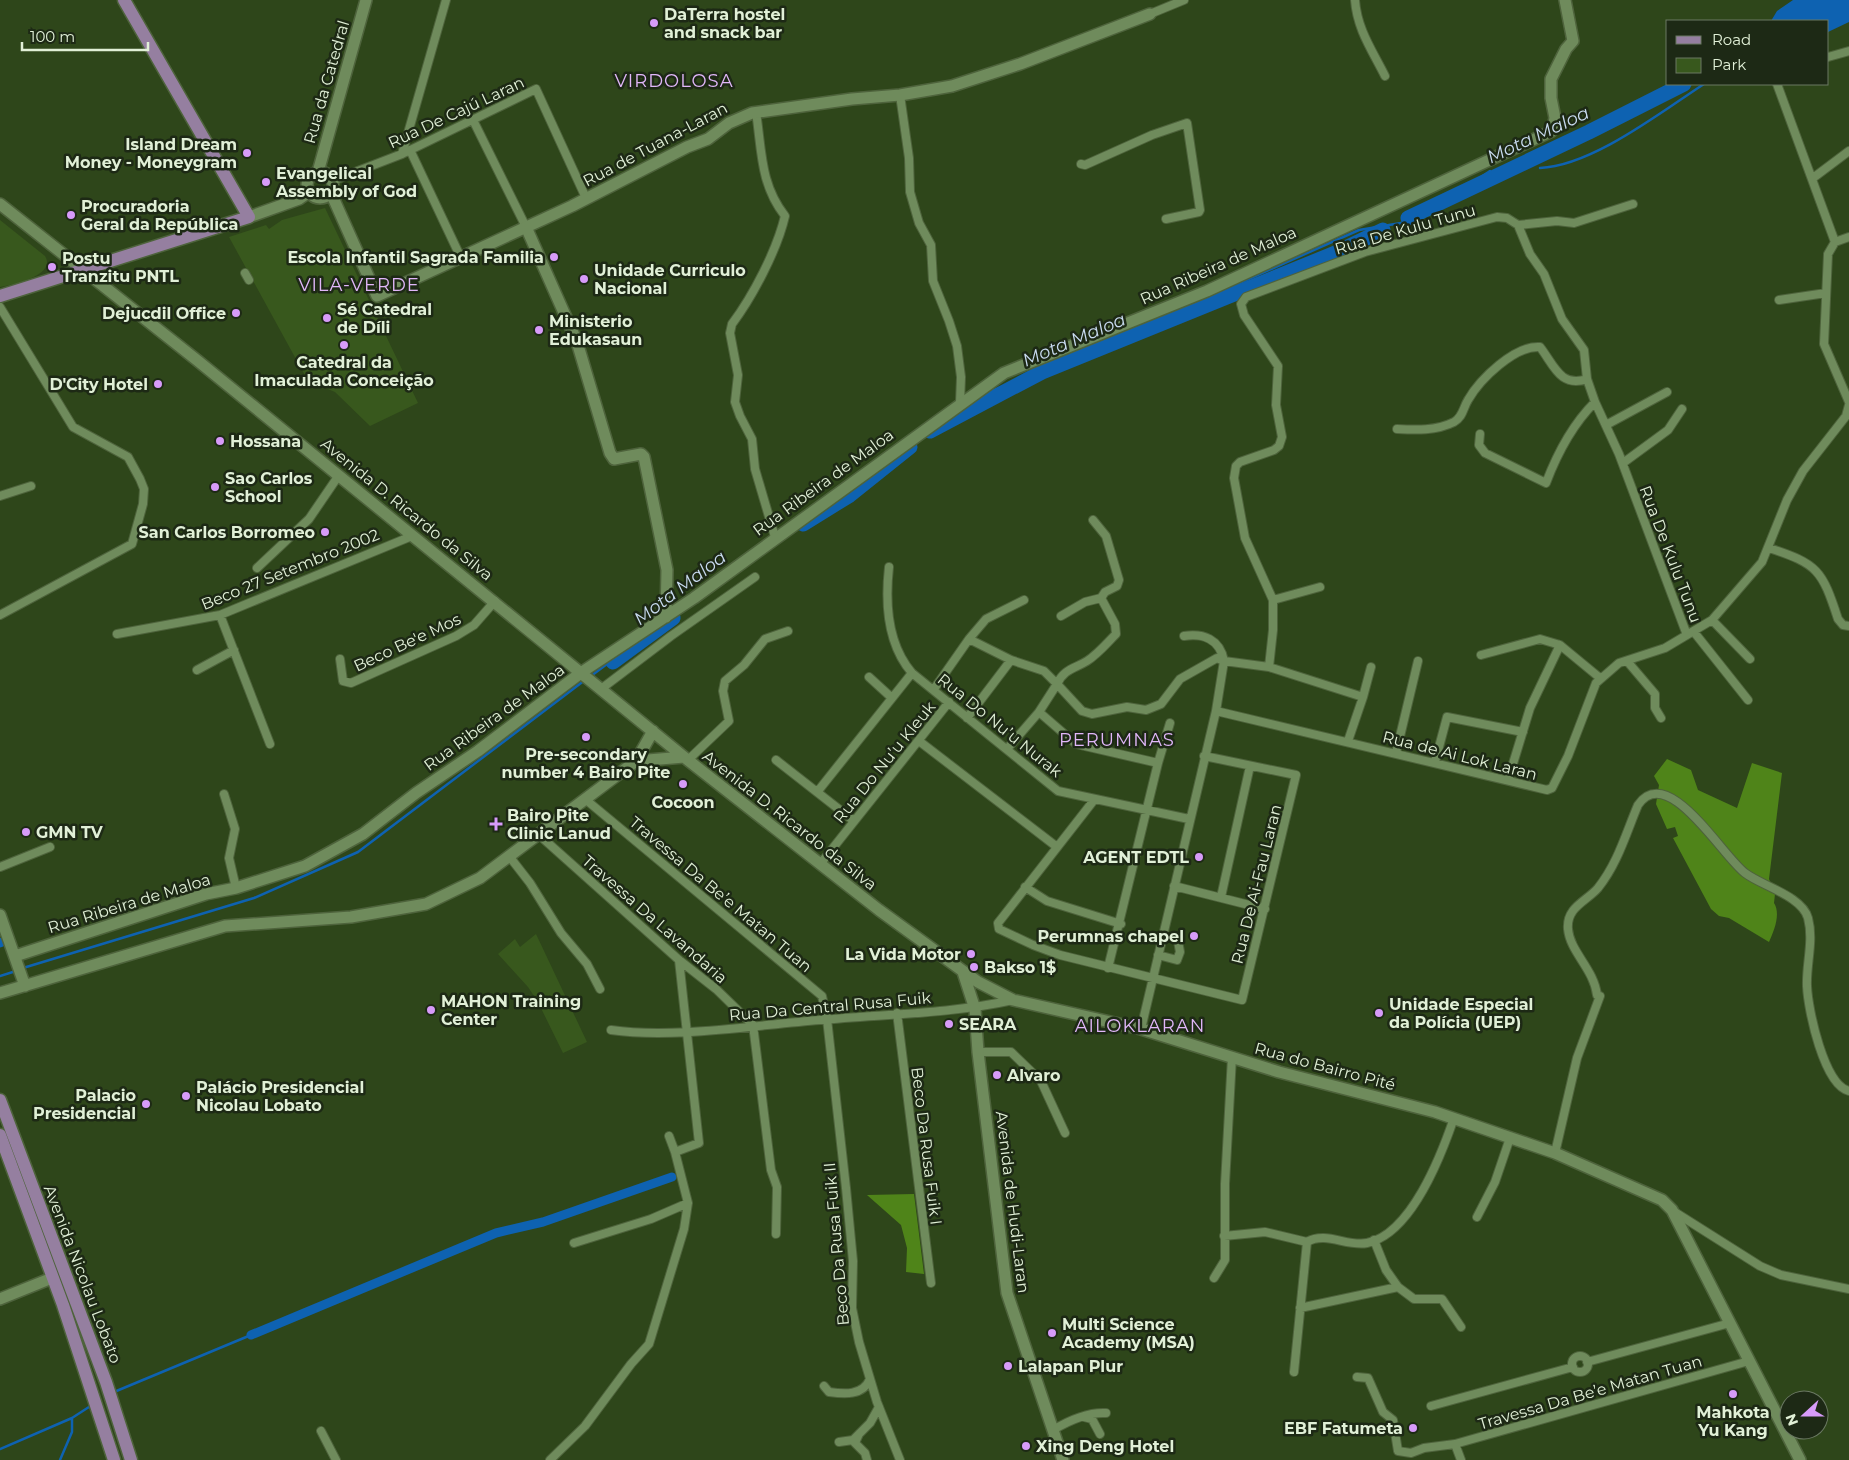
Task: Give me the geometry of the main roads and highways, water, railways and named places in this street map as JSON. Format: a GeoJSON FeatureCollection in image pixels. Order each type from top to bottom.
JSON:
{"type":"FeatureCollection","features":[{"type":"Feature","properties":{"kind":"main road"},"geometry":{"type":"LineString","coordinates":[[0,296],[82,268],[249,217],[124,0]]}},
{"type":"Feature","properties":{"kind":"main road","name":"Avenida Nicolau Lobato"},"geometry":{"type":"LineString","coordinates":[[0,1100],[106,1382],[131,1460]]}},
{"type":"Feature","properties":{"kind":"main road","name":"Avenida Nicolau Lobato"},"geometry":{"type":"LineString","coordinates":[[0,1135],[2,1149],[91,1386],[114,1460]]}},
{"type":"Feature","properties":{"kind":"water"},"geometry":{"type":"Polygon","coordinates":[[[1793,0],[1849,0],[1849,22],[1829,32],[1829,20],[1772,20],[1777,11],[1793,0]]]}},
{"type":"Feature","properties":{"kind":"waterway","name":"Mota Maloa"},"geometry":{"type":"LineString","coordinates":[[1408,218],[1589,132],[1682,85]]}},
{"type":"Feature","properties":{"kind":"waterway"},"geometry":{"type":"LineString","coordinates":[[1540,168],[1560,165],[1582,158],[1603,148],[1625,136],[1702,85]]}},
{"type":"Feature","properties":{"kind":"waterway"},"geometry":{"type":"LineString","coordinates":[[1481,177],[1490,171]]}},
{"type":"Feature","properties":{"kind":"waterway"},"geometry":{"type":"LineString","coordinates":[[1215,294],[1359,230],[1419,220],[1429,213]]}},
{"type":"Feature","properties":{"kind":"waterway","name":"Mota Maloa"},"geometry":{"type":"LineString","coordinates":[[930,431],[1042,372],[1333,254],[1383,230]]}},
{"type":"Feature","properties":{"kind":"waterway"},"geometry":{"type":"LineString","coordinates":[[981,396],[1205,298]]}},
{"type":"Feature","properties":{"kind":"waterway","name":"Mota Maloa"},"geometry":{"type":"LineString","coordinates":[[803,524],[850,495],[910,447]]}},
{"type":"Feature","properties":{"kind":"waterway","name":"Mota Maloa"},"geometry":{"type":"LineString","coordinates":[[613,662],[673,618]]}},
{"type":"Feature","properties":{"kind":"waterway","name":"Mota Maloa"},"geometry":{"type":"LineString","coordinates":[[591,676],[635,643]]}},
{"type":"Feature","properties":{"kind":"waterway"},"geometry":{"type":"LineString","coordinates":[[23,968],[254,898],[358,852],[585,680]]}},
{"type":"Feature","properties":{"kind":"waterway"},"geometry":{"type":"LineString","coordinates":[[0,976],[16,971]]}},
{"type":"Feature","properties":{"kind":"waterway"},"geometry":{"type":"LineString","coordinates":[[251,1335],[496,1233],[543,1222],[672,1177]]}},
{"type":"Feature","properties":{"kind":"waterway"},"geometry":{"type":"LineString","coordinates":[[114,1392],[251,1335]]}},
{"type":"Feature","properties":{"kind":"waterway"},"geometry":{"type":"LineString","coordinates":[[0,1449],[72,1418],[92,1405]]}},
{"type":"Feature","properties":{"kind":"waterway"},"geometry":{"type":"LineString","coordinates":[[60,1460],[72,1432],[72,1418]]}},
{"type":"Feature","properties":{"kind":"place","name":"DaTerra hostel and snack bar"},"geometry":{"type":"Point","coordinates":[654,23]}},
{"type":"Feature","properties":{"kind":"place","name":"Island Dream Money - Moneygram"},"geometry":{"type":"Point","coordinates":[247,153]}},
{"type":"Feature","properties":{"kind":"place","name":"Evangelical Assembly of God"},"geometry":{"type":"Point","coordinates":[266,182]}},
{"type":"Feature","properties":{"kind":"place","name":"Procuradoria Geral da República"},"geometry":{"type":"Point","coordinates":[71,215]}},
{"type":"Feature","properties":{"kind":"place","name":"Escola Infantil Sagrada Familia"},"geometry":{"type":"Point","coordinates":[554,257]}},
{"type":"Feature","properties":{"kind":"place","name":"Postu Tranzitu PNTL"},"geometry":{"type":"Point","coordinates":[52,267]}},
{"type":"Feature","properties":{"kind":"place","name":"Unidade Curriculo Nacional"},"geometry":{"type":"Point","coordinates":[584,279]}},
{"type":"Feature","properties":{"kind":"place","name":"Dejucdil Office"},"geometry":{"type":"Point","coordinates":[236,313]}},
{"type":"Feature","properties":{"kind":"place","name":"Sé Catedral de Díli"},"geometry":{"type":"Point","coordinates":[327,318]}},
{"type":"Feature","properties":{"kind":"place","name":"Ministerio Edukasaun"},"geometry":{"type":"Point","coordinates":[539,330]}},
{"type":"Feature","properties":{"kind":"place","name":"Catedral da Imaculada Conceição"},"geometry":{"type":"Point","coordinates":[344,345]}},
{"type":"Feature","properties":{"kind":"place","name":"D'City Hotel"},"geometry":{"type":"Point","coordinates":[158,384]}},
{"type":"Feature","properties":{"kind":"place","name":"Hossana"},"geometry":{"type":"Point","coordinates":[220,441]}},
{"type":"Feature","properties":{"kind":"place","name":"Sao Carlos School"},"geometry":{"type":"Point","coordinates":[215,487]}},
{"type":"Feature","properties":{"kind":"place","name":"San Carlos Borromeo"},"geometry":{"type":"Point","coordinates":[325,532]}},
{"type":"Feature","properties":{"kind":"place","name":"Pre-secondary number 4 Bairo Pite"},"geometry":{"type":"Point","coordinates":[586,737]}},
{"type":"Feature","properties":{"kind":"place","name":"Cocoon"},"geometry":{"type":"Point","coordinates":[683,784]}},
{"type":"Feature","properties":{"kind":"place","name":"Bairo Pite Clinic Lanud"},"geometry":{"type":"Point","coordinates":[496,824]}},
{"type":"Feature","properties":{"kind":"place","name":"GMN TV"},"geometry":{"type":"Point","coordinates":[26,832]}},
{"type":"Feature","properties":{"kind":"place","name":"AGENT EDTL"},"geometry":{"type":"Point","coordinates":[1199,857]}},
{"type":"Feature","properties":{"kind":"place","name":"Perumnas chapel"},"geometry":{"type":"Point","coordinates":[1194,936]}},
{"type":"Feature","properties":{"kind":"place","name":"La Vida Motor"},"geometry":{"type":"Point","coordinates":[971,954]}},
{"type":"Feature","properties":{"kind":"place","name":"Bakso 1$"},"geometry":{"type":"Point","coordinates":[974,967]}},
{"type":"Feature","properties":{"kind":"place","name":"MAHON Training Center"},"geometry":{"type":"Point","coordinates":[431,1010]}},
{"type":"Feature","properties":{"kind":"place","name":"Unidade Especial da Polícia (UEP)"},"geometry":{"type":"Point","coordinates":[1379,1013]}},
{"type":"Feature","properties":{"kind":"place","name":"SEARA"},"geometry":{"type":"Point","coordinates":[949,1024]}},
{"type":"Feature","properties":{"kind":"place","name":"Alvaro"},"geometry":{"type":"Point","coordinates":[997,1075]}},
{"type":"Feature","properties":{"kind":"place","name":"Palácio Presidencial Nicolau Lobato"},"geometry":{"type":"Point","coordinates":[186,1096]}},
{"type":"Feature","properties":{"kind":"place","name":"Palacio Presidencial"},"geometry":{"type":"Point","coordinates":[146,1104]}},
{"type":"Feature","properties":{"kind":"place","name":"Multi Science Academy (MSA)"},"geometry":{"type":"Point","coordinates":[1052,1333]}},
{"type":"Feature","properties":{"kind":"place","name":"Lalapan Plur"},"geometry":{"type":"Point","coordinates":[1008,1366]}},
{"type":"Feature","properties":{"kind":"place","name":"Mahkota Yu Kang"},"geometry":{"type":"Point","coordinates":[1733,1394]}},
{"type":"Feature","properties":{"kind":"place","name":"EBF Fatumeta"},"geometry":{"type":"Point","coordinates":[1413,1428]}},
{"type":"Feature","properties":{"kind":"place","name":"Xing Deng Hotel"},"geometry":{"type":"Point","coordinates":[1026,1446]}},
{"type":"Feature","properties":{"kind":"district","name":"VIRDOLOSA"},"geometry":{"type":"Point","coordinates":[674,81]}},
{"type":"Feature","properties":{"kind":"district","name":"VILA-VERDE"},"geometry":{"type":"Point","coordinates":[359,285]}},
{"type":"Feature","properties":{"kind":"district","name":"PERUMNAS"},"geometry":{"type":"Point","coordinates":[1117,740]}},
{"type":"Feature","properties":{"kind":"district","name":"AILOKLARAN"},"geometry":{"type":"Point","coordinates":[1140,1026]}}]}
